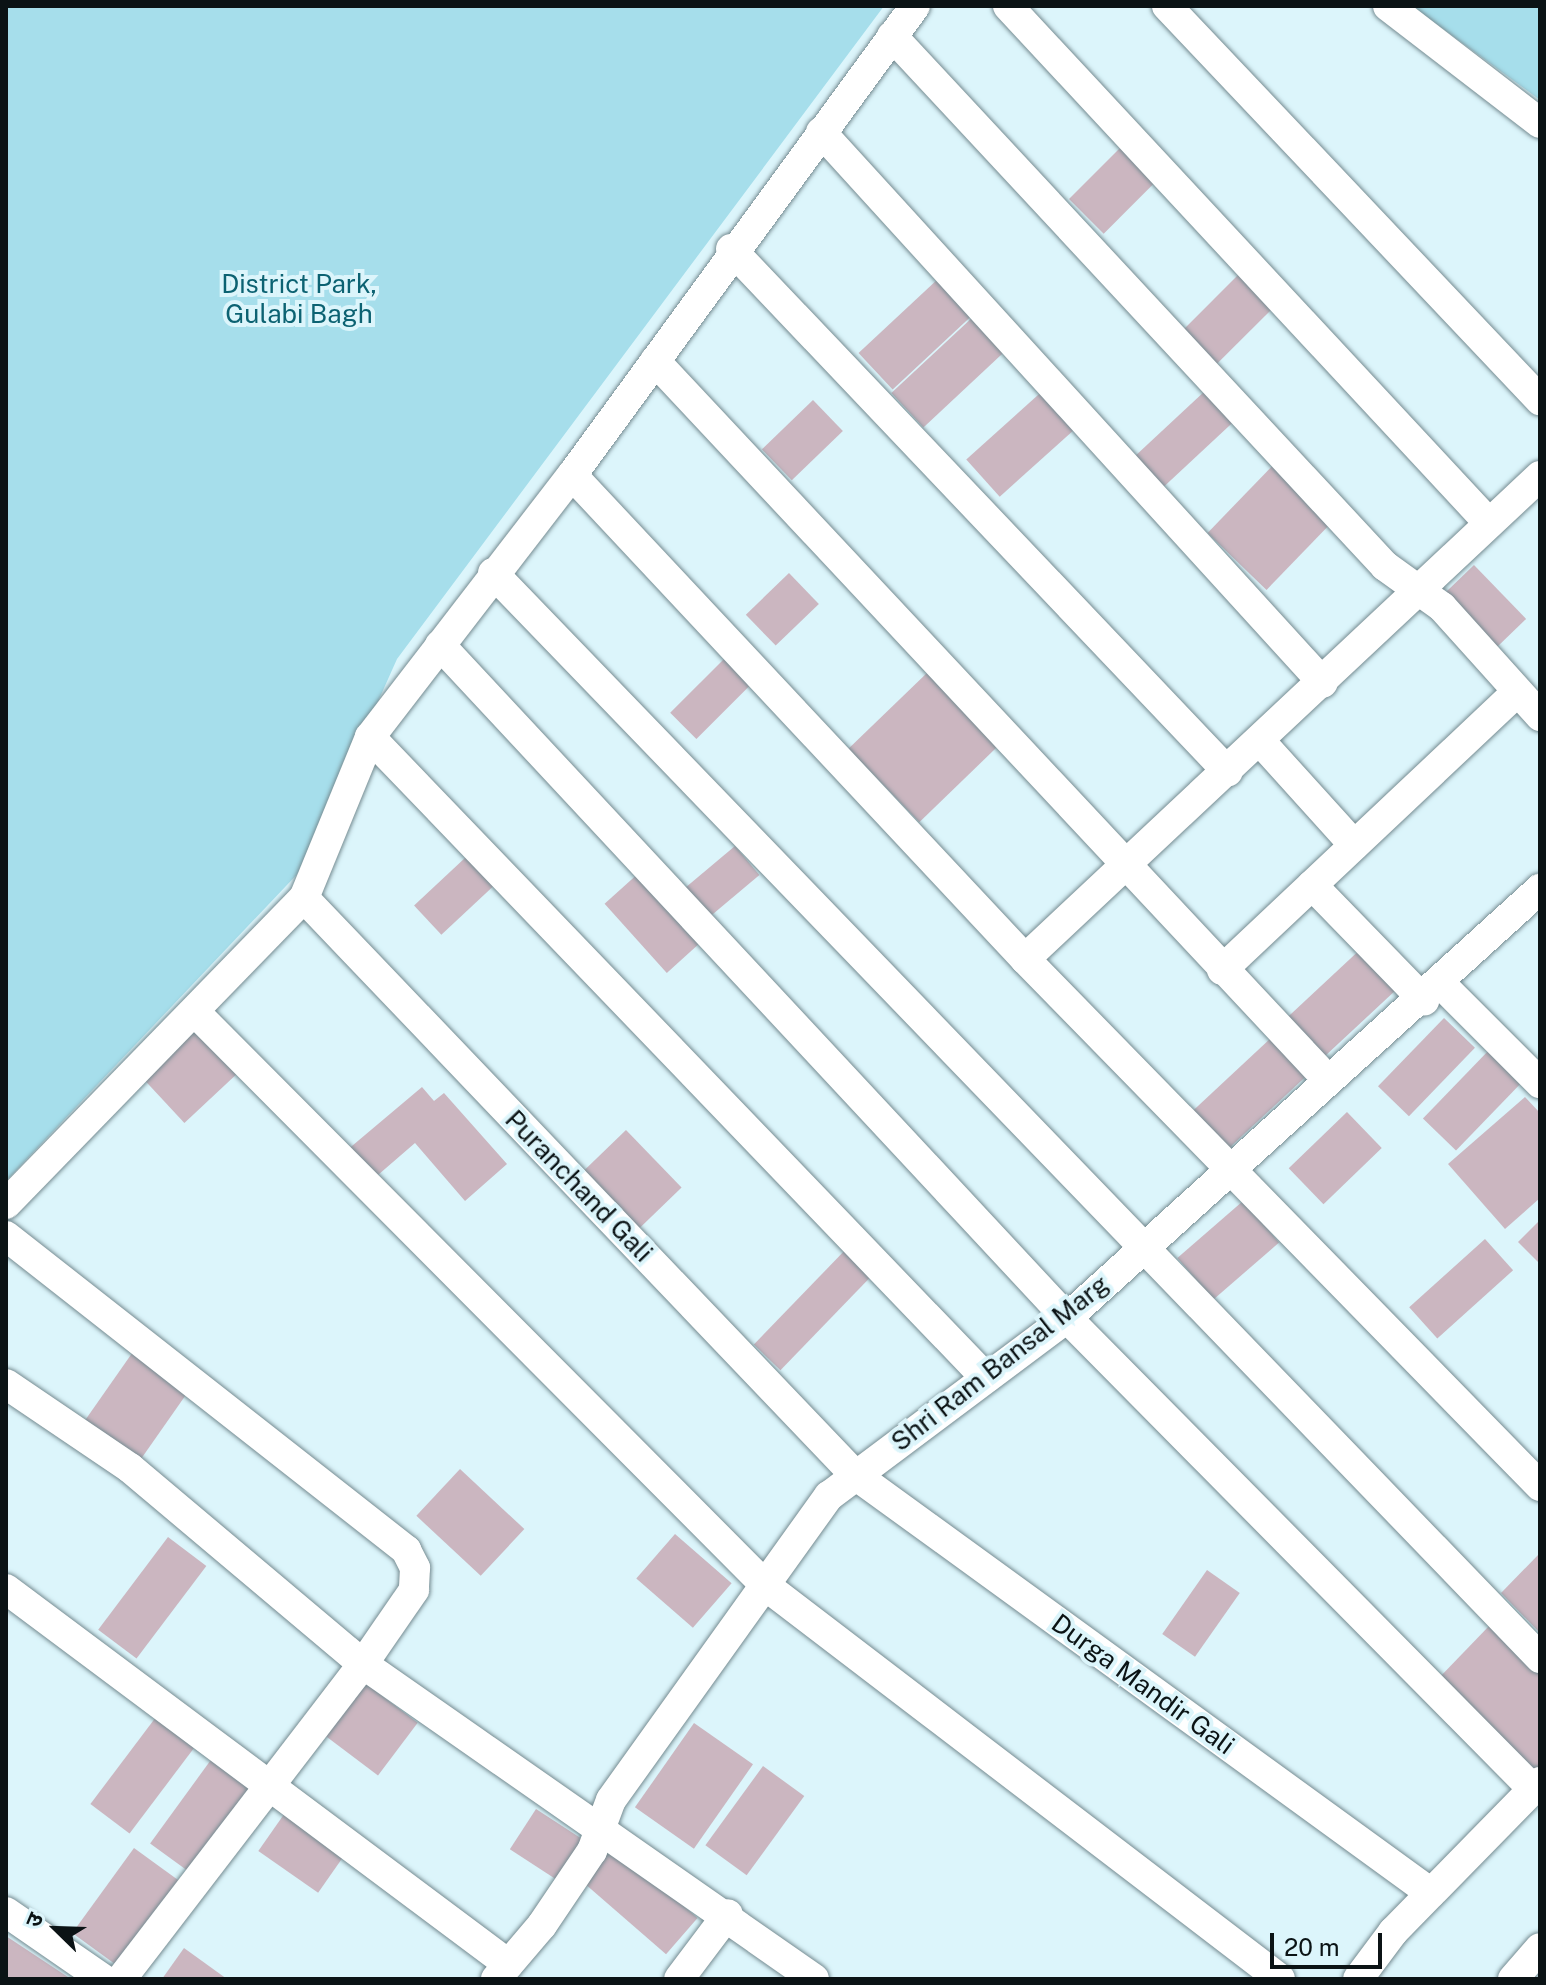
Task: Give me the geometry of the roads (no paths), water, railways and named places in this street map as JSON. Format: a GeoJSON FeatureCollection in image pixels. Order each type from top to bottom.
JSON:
{"type":"FeatureCollection","features":[{"type":"Feature","properties":{"kind":"street"},"geometry":{"type":"LineString","coordinates":[[6,1204],[304,898],[370,737],[493,573],[572,475],[731,249],[915,6]]}},
{"type":"Feature","properties":{"kind":"street"},"geometry":{"type":"LineString","coordinates":[[1008,6],[1488,522]]}},
{"type":"Feature","properties":{"kind":"street"},"geometry":{"type":"LineString","coordinates":[[1167,6],[1540,400]]}},
{"type":"Feature","properties":{"kind":"street"},"geometry":{"type":"LineString","coordinates":[[1388,6],[1540,123]]}},
{"type":"Feature","properties":{"kind":"street"},"geometry":{"type":"LineString","coordinates":[[892,36],[1385,566],[1442,607],[1540,716]]}},
{"type":"Feature","properties":{"kind":"street"},"geometry":{"type":"LineString","coordinates":[[821,132],[1323,683]]}},
{"type":"Feature","properties":{"kind":"street"},"geometry":{"type":"LineString","coordinates":[[731,249],[1228,772]]}},
{"type":"Feature","properties":{"kind":"street"},"geometry":{"type":"LineString","coordinates":[[655,361],[1125,868],[1328,1080]]}},
{"type":"Feature","properties":{"kind":"street"},"geometry":{"type":"LineString","coordinates":[[572,475],[1025,959],[1540,1486]]}},
{"type":"Feature","properties":{"kind":"street"},"geometry":{"type":"LineString","coordinates":[[1025,959],[1261,742],[1415,588],[1540,476]]}},
{"type":"Feature","properties":{"kind":"street"},"geometry":{"type":"LineString","coordinates":[[493,573],[1540,1658]]}},
{"type":"Feature","properties":{"kind":"street"},"geometry":{"type":"LineString","coordinates":[[440,645],[1067,1318],[1536,1786],[1431,1893],[1358,1979]]}},
{"type":"Feature","properties":{"kind":"street"},"geometry":{"type":"LineString","coordinates":[[1222,970],[1517,692]]}},
{"type":"Feature","properties":{"kind":"street"},"geometry":{"type":"LineString","coordinates":[[370,737],[986,1378]]}},
{"type":"Feature","properties":{"kind":"street"},"geometry":{"type":"LineString","coordinates":[[1261,742],[1354,845]]}},
{"type":"Feature","properties":{"kind":"street"},"geometry":{"type":"LineString","coordinates":[[1312,885],[1540,1083]]}},
{"type":"Feature","properties":{"kind":"street","name":"Shri Ram Bansal Marg"},"geometry":{"type":"LineString","coordinates":[[502,1972],[542,1925],[601,1830],[611,1800],[829,1496],[854,1474],[1067,1318],[1328,1080],[1433,992],[1540,889]]}},
{"type":"Feature","properties":{"kind":"street","name":"Puranchand Gali"},"geometry":{"type":"LineString","coordinates":[[304,898],[854,1474]]}},
{"type":"Feature","properties":{"kind":"street"},"geometry":{"type":"LineString","coordinates":[[195,1012],[766,1586],[1280,1979]]}},
{"type":"Feature","properties":{"kind":"street"},"geometry":{"type":"LineString","coordinates":[[6,1236],[406,1550],[414,1590],[363,1664],[121,1979]]}},
{"type":"Feature","properties":{"kind":"street"},"geometry":{"type":"LineString","coordinates":[[6,1384],[130,1468],[363,1664],[601,1830],[728,1914],[814,1979]]}},
{"type":"Feature","properties":{"kind":"street","name":"Durga Mandir Gali"},"geometry":{"type":"LineString","coordinates":[[854,1474],[1431,1893]]}},
{"type":"Feature","properties":{"kind":"street"},"geometry":{"type":"LineString","coordinates":[[6,1589],[269,1785],[502,1972]]}},
{"type":"Feature","properties":{"kind":"street"},"geometry":{"type":"LineString","coordinates":[[6,1912],[103,1979]]}},
{"type":"Feature","properties":{"kind":"street"},"geometry":{"type":"LineString","coordinates":[[679,1979],[728,1914]]}},
{"type":"Feature","properties":{"kind":"street"},"geometry":{"type":"LineString","coordinates":[[1513,1979],[1540,1948]]}},
{"type":"Feature","properties":{"kind":"park label","name":"District Park, Gulabi Bagh"},"geometry":{"type":"Point","coordinates":[299,299]}}]}
